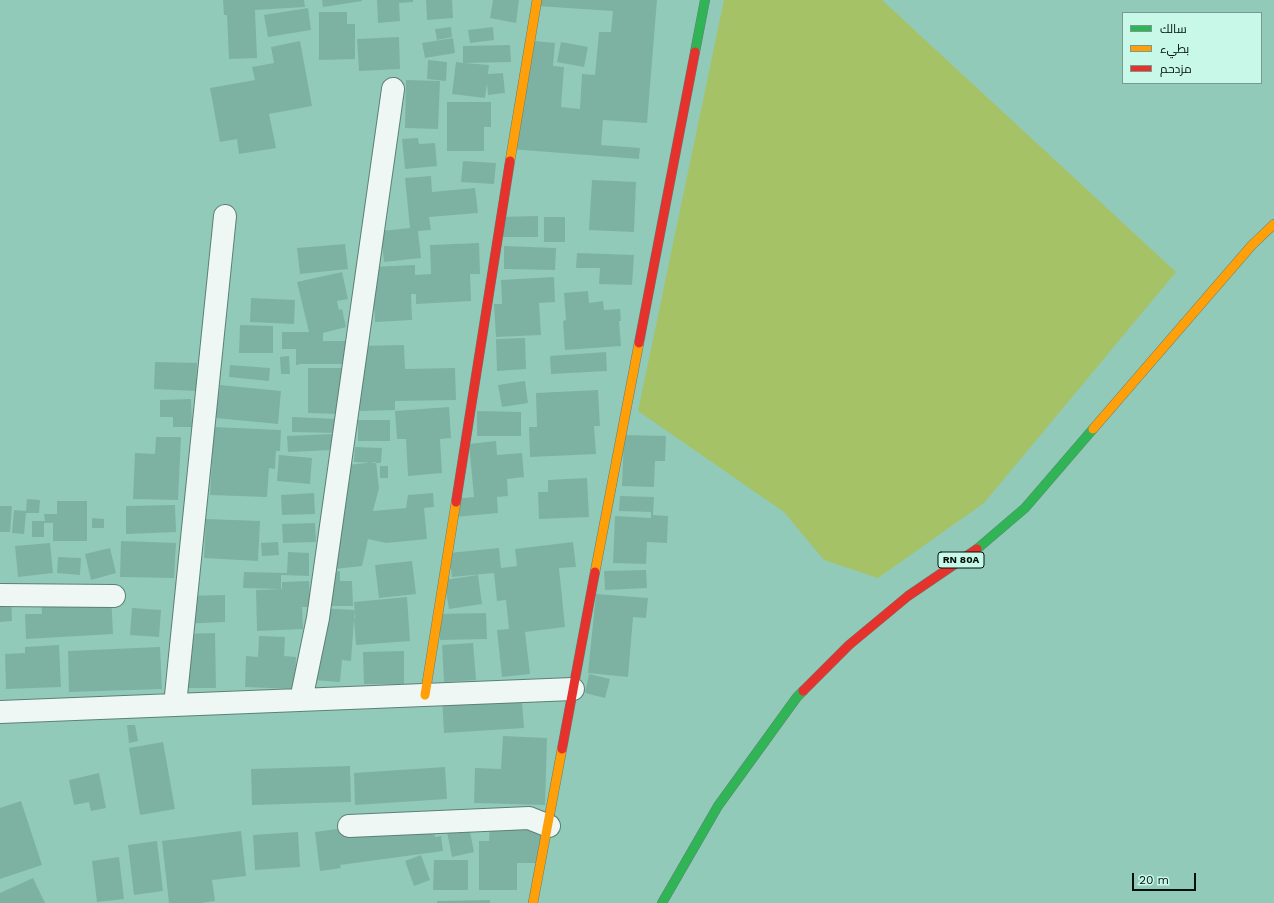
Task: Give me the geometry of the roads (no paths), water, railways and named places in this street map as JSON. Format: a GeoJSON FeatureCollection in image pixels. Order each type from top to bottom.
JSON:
{"type":"FeatureCollection","features":[{"type":"Feature","properties":{"kind":"street"},"geometry":{"type":"LineString","coordinates":[[425,695],[537,0]]}},
{"type":"Feature","properties":{"kind":"street"},"geometry":{"type":"LineString","coordinates":[[532,903],[549,826],[573,689],[705,0]]}},
{"type":"Feature","properties":{"kind":"street"},"geometry":{"type":"LineString","coordinates":[[301,700],[318,618],[393,89]]}},
{"type":"Feature","properties":{"kind":"street"},"geometry":{"type":"LineString","coordinates":[[175,705],[225,216]]}},
{"type":"Feature","properties":{"kind":"street","name":"RN 80A"},"geometry":{"type":"LineString","coordinates":[[662,903],[718,806],[797,698],[849,644],[908,596],[977,549],[1025,508],[1252,245],[1274,224]]}},
{"type":"Feature","properties":{"kind":"street"},"geometry":{"type":"LineString","coordinates":[[0,595],[114,596]]}},
{"type":"Feature","properties":{"kind":"street"},"geometry":{"type":"LineString","coordinates":[[0,712],[573,689]]}},
{"type":"Feature","properties":{"kind":"street"},"geometry":{"type":"LineString","coordinates":[[349,826],[529,818],[549,826]]}}]}
